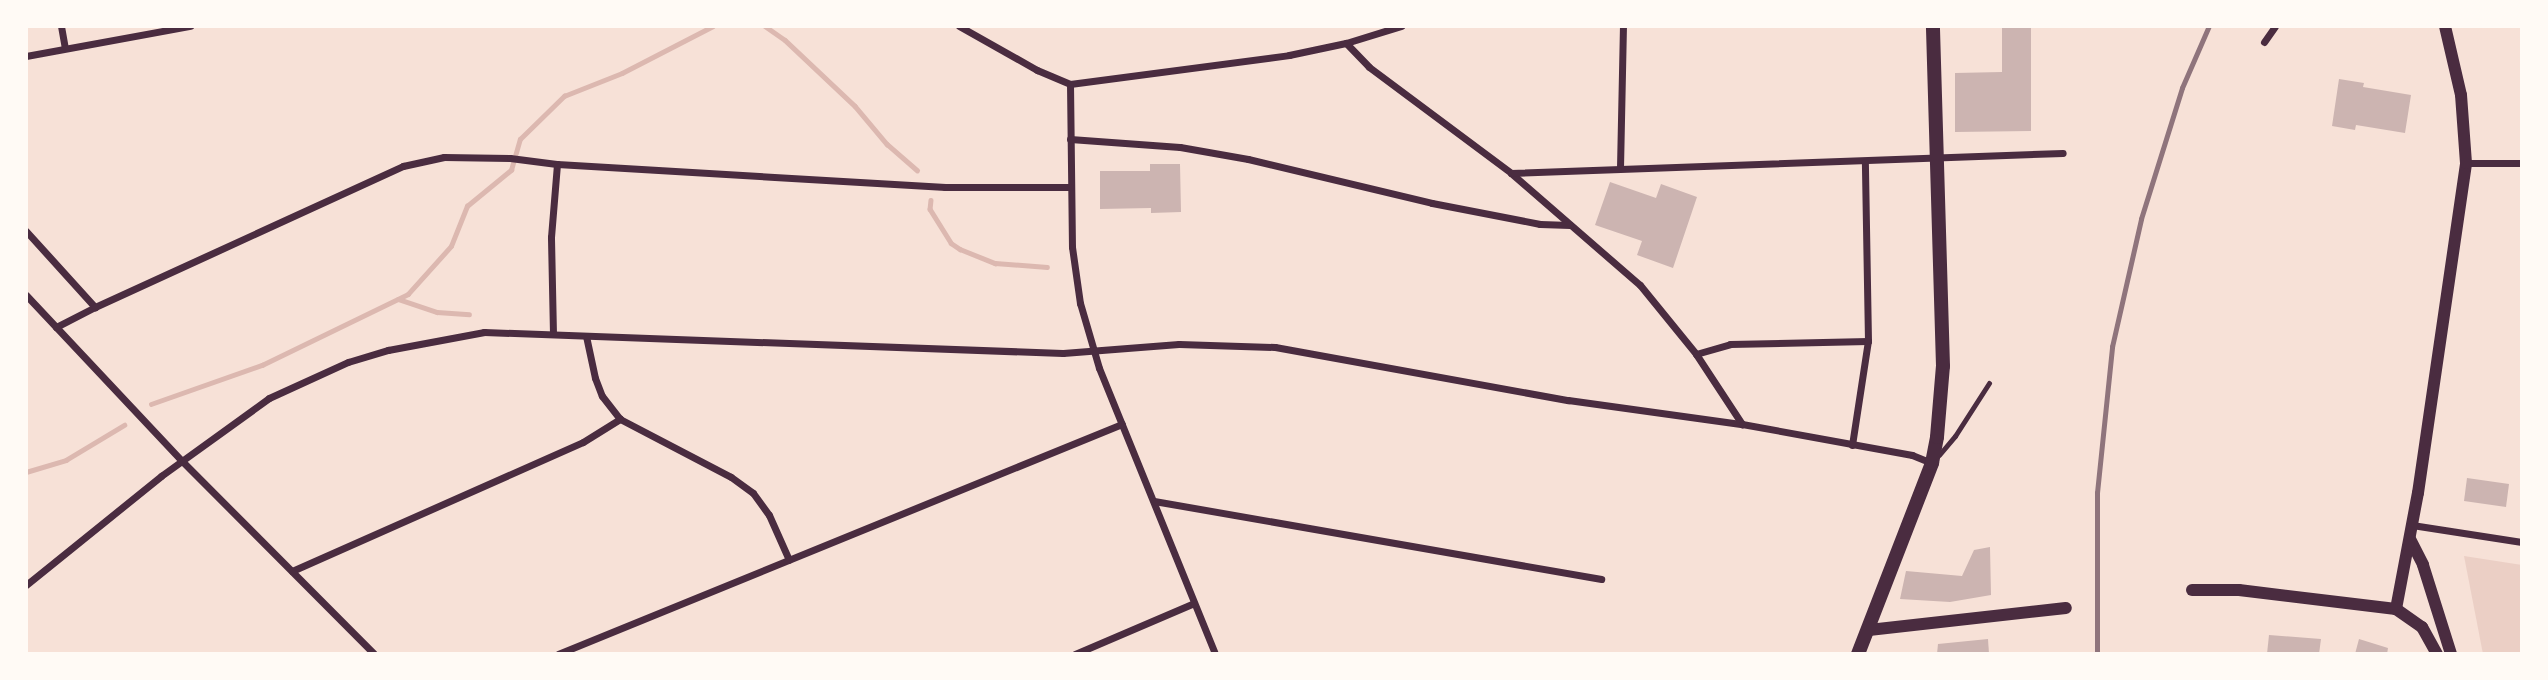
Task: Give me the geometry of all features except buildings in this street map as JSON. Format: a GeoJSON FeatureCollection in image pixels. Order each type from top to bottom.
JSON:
{"type":"FeatureCollection","features":[{"type":"Feature","properties":{"kind":"main road"},"geometry":{"type":"LineString","coordinates":[[1858,654],[1932,463],[1943,366],[1933,26]]}},
{"type":"Feature","properties":{"kind":"street"},"geometry":{"type":"LineString","coordinates":[[61,26],[65,48]]}},
{"type":"Feature","properties":{"kind":"street"},"geometry":{"type":"LineString","coordinates":[[26,56],[190,26]]}},
{"type":"Feature","properties":{"kind":"street"},"geometry":{"type":"LineString","coordinates":[[959,26],[1037,70],[1070,84],[1244,62],[1346,43],[1401,26]]}},
{"type":"Feature","properties":{"kind":"street"},"geometry":{"type":"LineString","coordinates":[[1620,168],[1623,26]]}},
{"type":"Feature","properties":{"kind":"street"},"geometry":{"type":"LineString","coordinates":[[2264,42],[2275,26]]}},
{"type":"Feature","properties":{"kind":"street"},"geometry":{"type":"LineString","coordinates":[[2396,609],[2410,539],[2466,163],[2461,95],[2445,26]]}},
{"type":"Feature","properties":{"kind":"street"},"geometry":{"type":"LineString","coordinates":[[1346,43],[1369,67],[1511,173],[1640,285],[1696,354],[1742,424]]}},
{"type":"Feature","properties":{"kind":"street"},"geometry":{"type":"LineString","coordinates":[[1070,84],[1070,187],[1074,273],[1094,351],[1215,654]]}},
{"type":"Feature","properties":{"kind":"street"},"geometry":{"type":"LineString","coordinates":[[1070,139],[1180,147],[1248,159],[1432,203],[1540,224],[1570,225]]}},
{"type":"Feature","properties":{"kind":"street"},"geometry":{"type":"LineString","coordinates":[[1511,173],[1938,160],[2063,153]]}},
{"type":"Feature","properties":{"kind":"street"},"geometry":{"type":"LineString","coordinates":[[56,327],[403,166],[444,158],[510,158],[557,164],[945,187],[1070,187]]}},
{"type":"Feature","properties":{"kind":"street"},"geometry":{"type":"LineString","coordinates":[[1852,445],[1868,341],[1865,162]]}},
{"type":"Feature","properties":{"kind":"street"},"geometry":{"type":"LineString","coordinates":[[2466,163],[2522,163]]}},
{"type":"Feature","properties":{"kind":"street"},"geometry":{"type":"LineString","coordinates":[[553,334],[551,237],[557,164]]}},
{"type":"Feature","properties":{"kind":"street"},"geometry":{"type":"LineString","coordinates":[[26,231],[95,307]]}},
{"type":"Feature","properties":{"kind":"street"},"geometry":{"type":"LineString","coordinates":[[26,295],[182,461],[374,654]]}},
{"type":"Feature","properties":{"kind":"street"},"geometry":{"type":"LineString","coordinates":[[26,585],[182,461],[269,398],[348,362],[460,334],[553,334],[1063,353],[1179,344],[1275,347],[1567,400],[1742,424],[1912,455],[1932,463]]}},
{"type":"Feature","properties":{"kind":"street"},"geometry":{"type":"LineString","coordinates":[[586,336],[598,387],[620,419],[732,477],[753,493],[769,515],[789,560]]}},
{"type":"Feature","properties":{"kind":"street"},"geometry":{"type":"LineString","coordinates":[[1696,354],[1730,344],[1868,341]]}},
{"type":"Feature","properties":{"kind":"street"},"geometry":{"type":"LineString","coordinates":[[292,571],[583,442],[620,419]]}},
{"type":"Feature","properties":{"kind":"street"},"geometry":{"type":"LineString","coordinates":[[558,654],[1122,424]]}},
{"type":"Feature","properties":{"kind":"street"},"geometry":{"type":"LineString","coordinates":[[1154,501],[1601,579]]}},
{"type":"Feature","properties":{"kind":"street"},"geometry":{"type":"LineString","coordinates":[[2412,525],[2522,542]]}},
{"type":"Feature","properties":{"kind":"street"},"geometry":{"type":"LineString","coordinates":[[2410,539],[2423,565],[2451,654]]}},
{"type":"Feature","properties":{"kind":"street"},"geometry":{"type":"LineString","coordinates":[[2192,590],[2239,590],[2372,603],[2396,609],[2422,627],[2437,654]]}},
{"type":"Feature","properties":{"kind":"street"},"geometry":{"type":"LineString","coordinates":[[1075,654],[1194,603]]}},
{"type":"Feature","properties":{"kind":"street"},"geometry":{"type":"LineString","coordinates":[[1869,630],[2066,608]]}},
{"type":"Feature","properties":{"kind":"lane"},"geometry":{"type":"LineString","coordinates":[[1932,463],[1955,436],[1989,383]]}},
{"type":"Feature","properties":{"kind":"shaded area"},"geometry":{"type":"Polygon","coordinates":[[[2464,556],[2522,565],[2522,654],[2483,654],[2464,556]]]}},
{"type":"Feature","properties":{"kind":"waterway"},"geometry":{"type":"LineString","coordinates":[[151,404],[262,365],[408,294],[451,246],[467,206],[511,170],[520,139],[564,96],[622,73],[713,26]]}},
{"type":"Feature","properties":{"kind":"waterway"},"geometry":{"type":"LineString","coordinates":[[765,26],[785,40],[855,106],[887,144],[917,170]]}},
{"type":"Feature","properties":{"kind":"waterway"},"geometry":{"type":"LineString","coordinates":[[931,200],[930,209],[951,243],[960,249],[995,263],[1047,267]]}},
{"type":"Feature","properties":{"kind":"waterway"},"geometry":{"type":"LineString","coordinates":[[398,299],[437,312],[469,314]]}},
{"type":"Feature","properties":{"kind":"waterway"},"geometry":{"type":"LineString","coordinates":[[26,472],[66,460],[124,425]]}},
{"type":"Feature","properties":{"kind":"railway"},"geometry":{"type":"LineString","coordinates":[[2097,654],[2097,493],[2112,347],[2141,219],[2182,88],[2209,26]]}}]}
